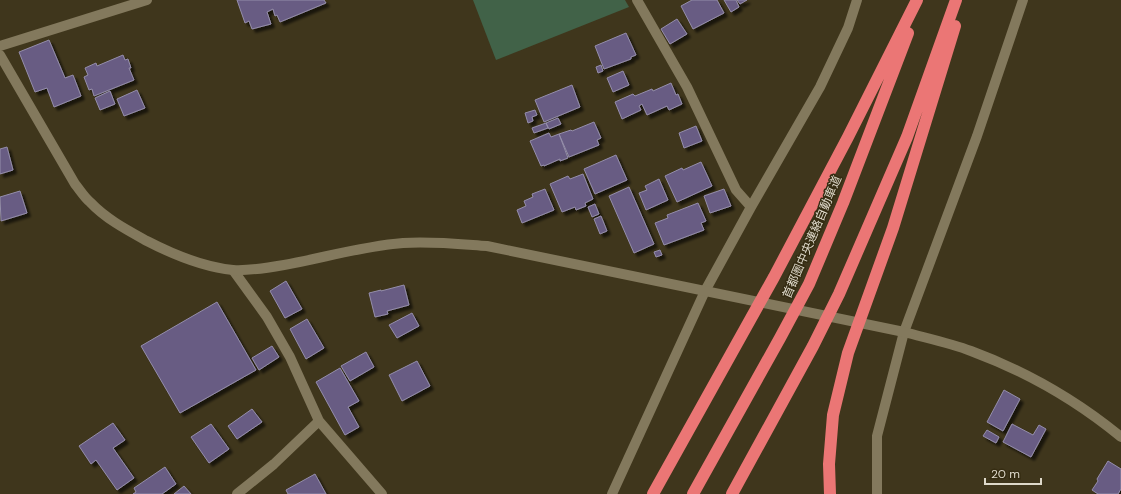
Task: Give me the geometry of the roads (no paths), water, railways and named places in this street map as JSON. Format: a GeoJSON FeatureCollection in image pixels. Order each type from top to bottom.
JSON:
{"type":"FeatureCollection","features":[{"type":"Feature","properties":{"kind":"highway"},"geometry":{"type":"LineString","coordinates":[[653,494],[742,331],[774,277],[848,137],[917,0]]}},
{"type":"Feature","properties":{"kind":"highway","name":"首都圏中央連絡自動車道"},"geometry":{"type":"LineString","coordinates":[[693,494],[809,284],[843,203],[921,0]]}},
{"type":"Feature","properties":{"kind":"highway"},"geometry":{"type":"LineString","coordinates":[[732,494],[813,346],[839,294],[907,137],[956,0]]}},
{"type":"Feature","properties":{"kind":"highway"},"geometry":{"type":"LineString","coordinates":[[830,494],[829,464],[833,415],[848,353],[893,228],[963,0]]}},
{"type":"Feature","properties":{"kind":"street"},"geometry":{"type":"LineString","coordinates":[[0,46],[147,0]]}},
{"type":"Feature","properties":{"kind":"street"},"geometry":{"type":"LineString","coordinates":[[637,0],[687,87],[736,190],[751,207]]}},
{"type":"Feature","properties":{"kind":"street"},"geometry":{"type":"LineString","coordinates":[[612,494],[705,291],[820,87],[848,28],[857,0]]}},
{"type":"Feature","properties":{"kind":"street"},"geometry":{"type":"LineString","coordinates":[[877,494],[877,436],[904,332],[977,136],[1023,0]]}},
{"type":"Feature","properties":{"kind":"street"},"geometry":{"type":"LineString","coordinates":[[0,55],[75,184],[90,202],[109,219],[176,256],[209,266],[233,270],[268,268],[304,262],[345,252],[402,243],[439,242],[487,246],[904,332],[971,351],[1042,382],[1097,417],[1121,437]]}},
{"type":"Feature","properties":{"kind":"street"},"geometry":{"type":"LineString","coordinates":[[233,270],[266,317],[290,357],[318,420],[382,494]]}},
{"type":"Feature","properties":{"kind":"street"},"geometry":{"type":"LineString","coordinates":[[237,494],[274,464],[318,420]]}}]}
